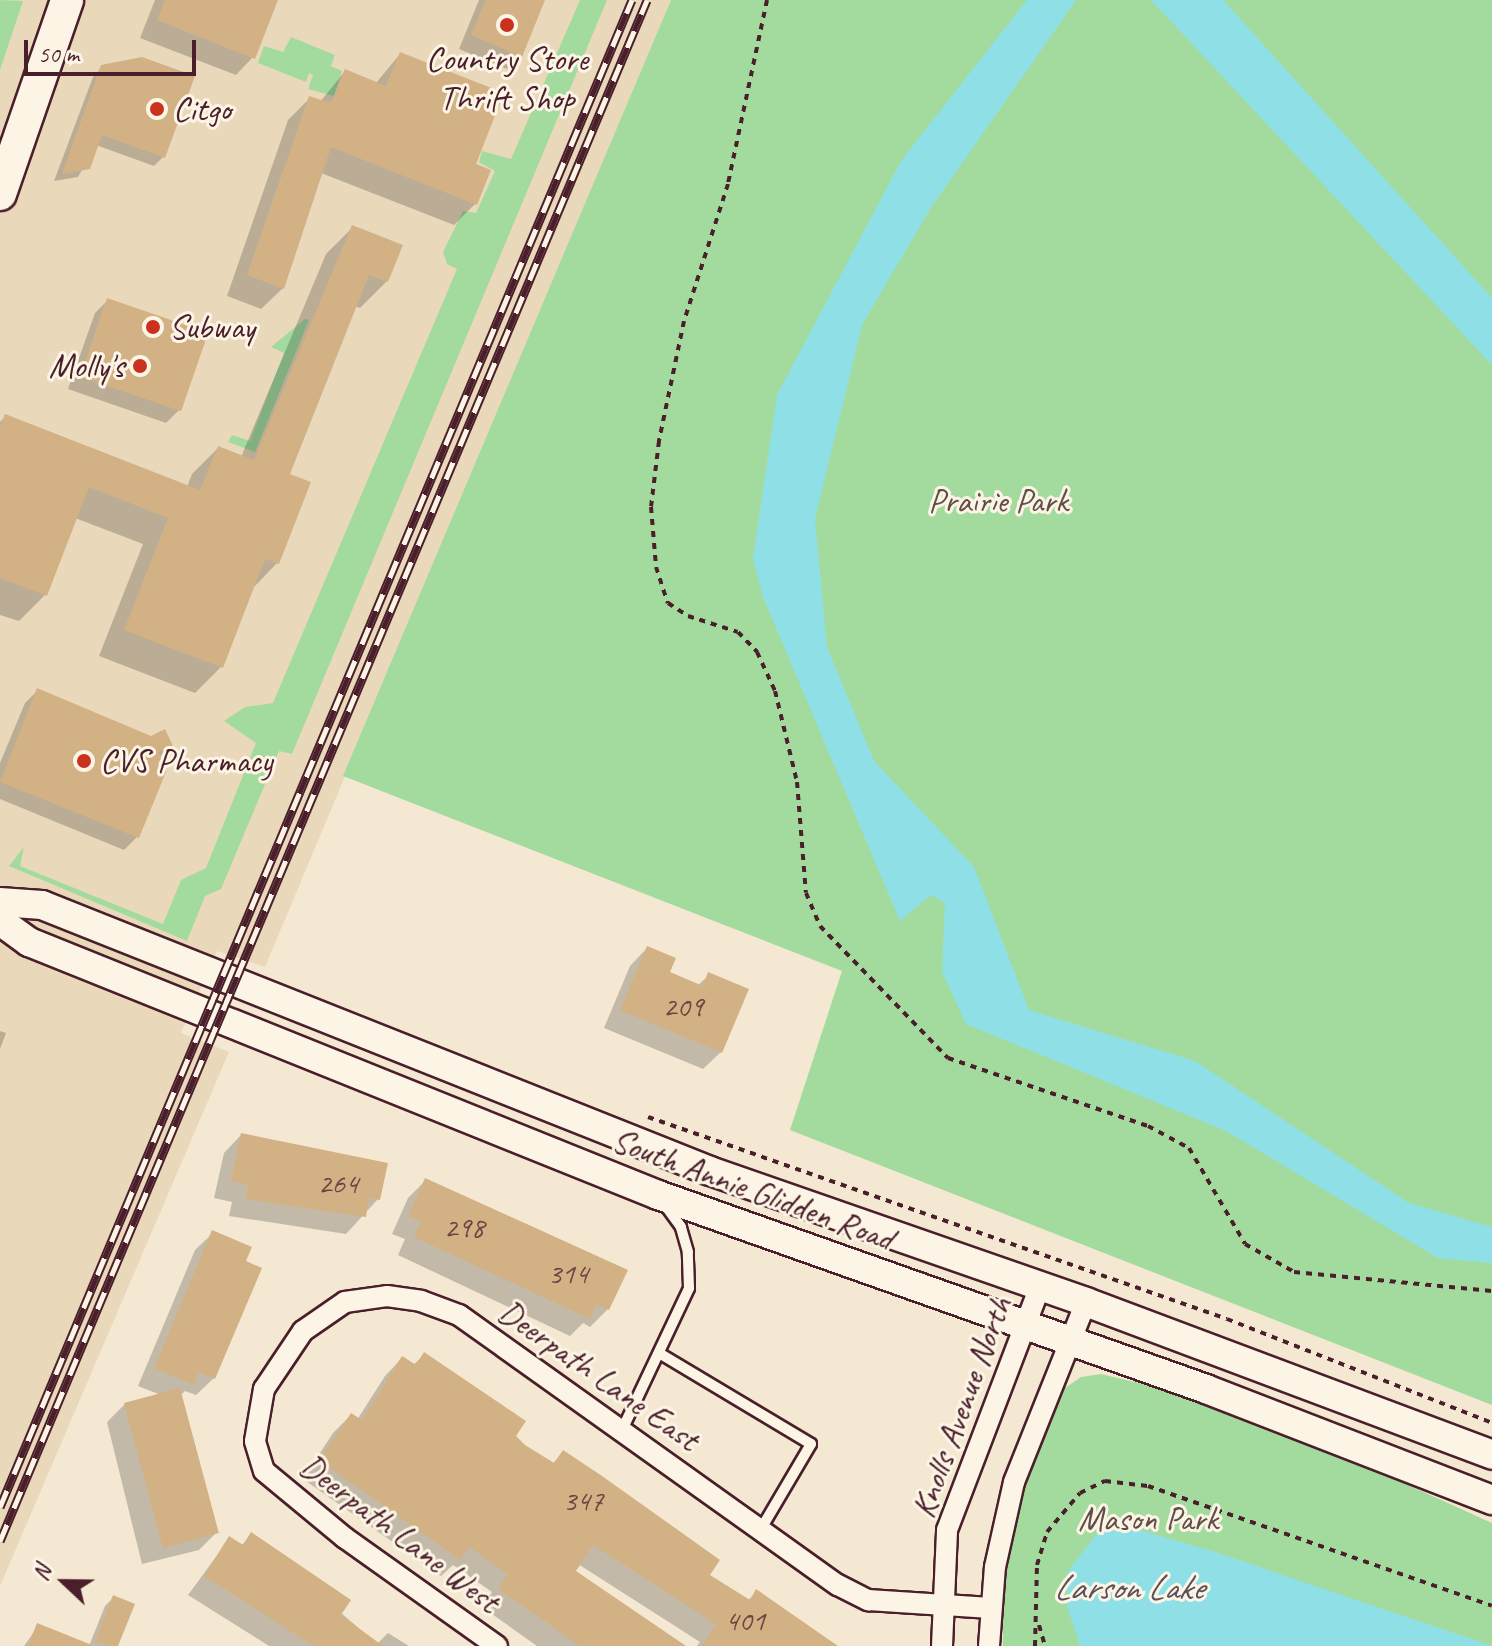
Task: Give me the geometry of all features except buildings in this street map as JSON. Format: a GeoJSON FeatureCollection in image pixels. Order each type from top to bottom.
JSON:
{"type":"FeatureCollection","features":[{"type":"Feature","properties":{"kind":"main road"},"geometry":{"type":"LineString","coordinates":[[0,194],[67,0]]}},
{"type":"Feature","properties":{"kind":"main road","name":"South Annie Glidden Road"},"geometry":{"type":"LineString","coordinates":[[0,902],[42,905],[710,1171],[1086,1302],[1492,1455]]}},
{"type":"Feature","properties":{"kind":"main road","name":"South Annie Glidden Road"},"geometry":{"type":"LineString","coordinates":[[0,921],[29,942],[658,1195],[1068,1343],[1220,1394],[1492,1500]]}},
{"type":"Feature","properties":{"kind":"street","name":"Knolls Avenue North"},"geometry":{"type":"LineString","coordinates":[[942,1646],[942,1562],[955,1500],[1040,1286]]}},
{"type":"Feature","properties":{"kind":"street","name":"Deerpath Lane East"},"geometry":{"type":"LineString","coordinates":[[264,1471],[255,1441],[264,1389],[303,1331],[345,1302],[387,1296],[421,1301],[459,1315],[761,1529],[868,1600],[991,1608]]}},
{"type":"Feature","properties":{"kind":"street"},"geometry":{"type":"LineString","coordinates":[[989,1646],[991,1608],[1014,1482],[1086,1302]]}},
{"type":"Feature","properties":{"kind":"street","name":"Deerpath Lane West"},"geometry":{"type":"LineString","coordinates":[[264,1471],[345,1538],[497,1646]]}},
{"type":"Feature","properties":{"kind":"lane"},"geometry":{"type":"LineString","coordinates":[[622,1430],[659,1353],[691,1273],[681,1227],[658,1195]]}},
{"type":"Feature","properties":{"kind":"lane"},"geometry":{"type":"LineString","coordinates":[[659,1353],[811,1444],[761,1529]]}},
{"type":"Feature","properties":{"kind":"path"},"geometry":{"type":"LineString","coordinates":[[767,0],[728,184],[684,321],[659,441],[651,507],[656,567],[668,603],[688,616],[738,632],[757,652],[775,691],[797,782],[806,893],[820,926],[948,1058],[1148,1126],[1189,1148],[1245,1244],[1294,1272],[1492,1291]]}},
{"type":"Feature","properties":{"kind":"path"},"geometry":{"type":"LineString","coordinates":[[722,1143],[1227,1319],[1492,1423]]}},
{"type":"Feature","properties":{"kind":"path"},"geometry":{"type":"LineString","coordinates":[[1035,1646],[1039,1623],[1037,1565],[1047,1532],[1080,1493],[1123,1480],[1492,1606]]}},
{"type":"Feature","properties":{"kind":"path"},"geometry":{"type":"LineString","coordinates":[[1039,1623],[1045,1646]]}},
{"type":"Feature","properties":{"kind":"shaded area"},"geometry":{"type":"Polygon","coordinates":[[[0,0],[671,0],[265,967],[217,951],[181,1033],[229,1052],[0,1586],[0,0]]]}},
{"type":"Feature","properties":{"kind":"green space"},"geometry":{"type":"Polygon","coordinates":[[[0,0],[23,1],[0,70],[0,0]]]}},
{"type":"Feature","properties":{"kind":"green space"},"geometry":{"type":"Polygon","coordinates":[[[580,0],[607,0],[292,754],[279,751],[221,889],[205,896],[187,941],[9,866],[24,847],[20,866],[163,924],[181,880],[206,868],[256,743],[224,721],[245,707],[273,703],[457,269],[447,264],[443,252],[463,211],[476,213],[495,171],[479,162],[482,151],[511,159],[580,0]]]}},
{"type":"Feature","properties":{"kind":"green space","name":"Prairie Park"},"geometry":{"type":"Polygon","coordinates":[[[671,0],[1492,0],[1492,1405],[790,1130],[842,971],[343,776],[671,0]]]}},
{"type":"Feature","properties":{"kind":"green space"},"geometry":{"type":"Polygon","coordinates":[[[291,37],[335,55],[331,66],[342,71],[335,93],[360,103],[308,89],[313,75],[309,73],[306,82],[258,63],[264,46],[283,52],[291,37]]]}},
{"type":"Feature","properties":{"kind":"green space"},"geometry":{"type":"Polygon","coordinates":[[[305,319],[309,320],[255,452],[228,442],[232,435],[250,441],[284,353],[271,347],[305,319]]]}},
{"type":"Feature","properties":{"kind":"green space","name":"Mason Park"},"geometry":{"type":"Polygon","coordinates":[[[1101,1374],[1177,1392],[1333,1451],[1492,1523],[1492,1646],[1003,1646],[1002,1600],[1017,1506],[1065,1388],[1081,1377],[1101,1374]]]}},
{"type":"Feature","properties":{"kind":"water"},"geometry":{"type":"Polygon","coordinates":[[[1027,0],[1076,0],[930,209],[862,325],[815,519],[827,647],[874,761],[974,867],[1029,1010],[1195,1061],[1409,1203],[1492,1227],[1492,1263],[1438,1258],[1226,1131],[966,1024],[942,972],[945,903],[931,895],[900,921],[763,597],[753,559],[777,395],[901,161],[1027,0]]]}},
{"type":"Feature","properties":{"kind":"water"},"geometry":{"type":"Polygon","coordinates":[[[1151,0],[1223,0],[1492,298],[1492,365],[1151,0]]]}},
{"type":"Feature","properties":{"kind":"water","name":"Larson Lake"},"geometry":{"type":"Polygon","coordinates":[[[1119,1524],[1212,1551],[1492,1646],[1080,1646],[1066,1603],[1069,1570],[1099,1531],[1119,1524]]]}},
{"type":"Feature","properties":{"kind":"railway"},"geometry":{"type":"LineString","coordinates":[[0,1507],[632,0]]}},
{"type":"Feature","properties":{"kind":"railway"},"geometry":{"type":"LineString","coordinates":[[0,1541],[647,0]]}},
{"type":"Feature","properties":{"kind":"place","name":"Country Store Thrift Shop"},"geometry":{"type":"Point","coordinates":[507,25]}},
{"type":"Feature","properties":{"kind":"place","name":"Citgo"},"geometry":{"type":"Point","coordinates":[157,109]}},
{"type":"Feature","properties":{"kind":"place","name":"Subway"},"geometry":{"type":"Point","coordinates":[153,327]}},
{"type":"Feature","properties":{"kind":"place","name":"Molly's"},"geometry":{"type":"Point","coordinates":[140,366]}},
{"type":"Feature","properties":{"kind":"place","name":"CVS Pharmacy"},"geometry":{"type":"Point","coordinates":[84,761]}}]}
